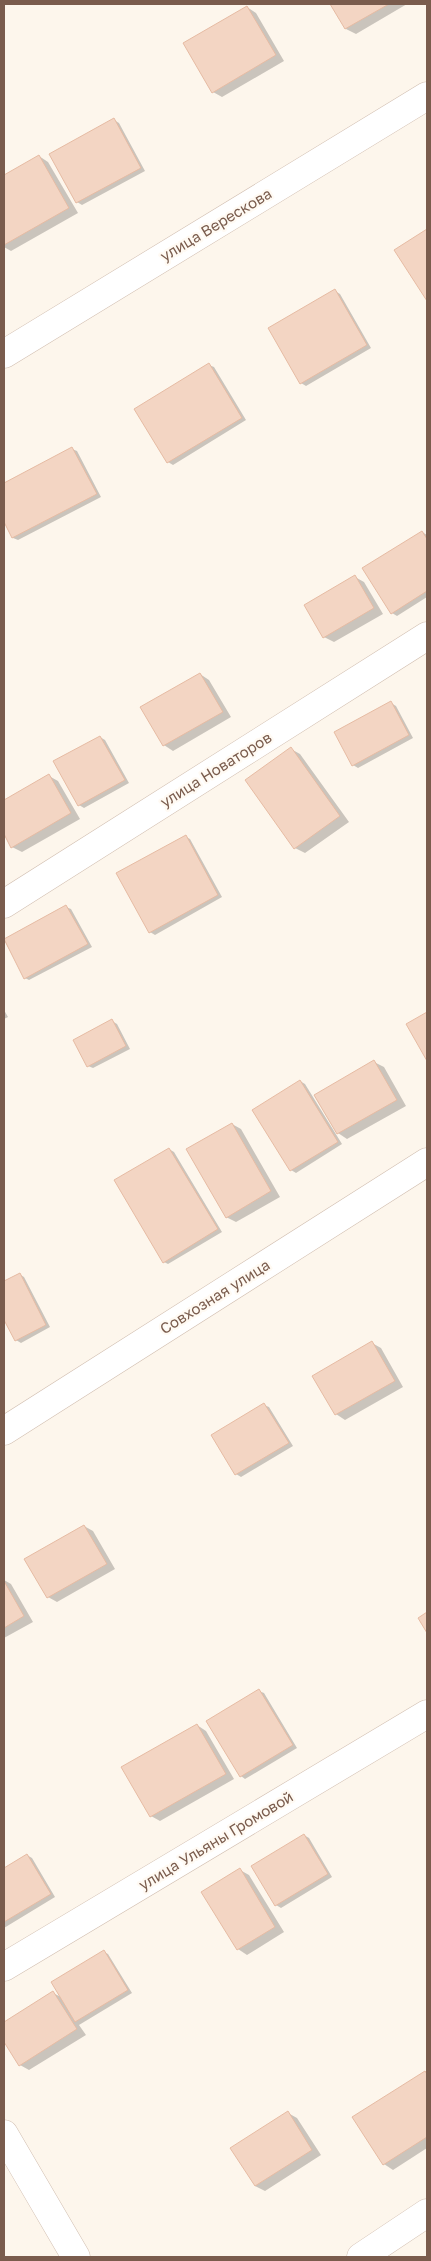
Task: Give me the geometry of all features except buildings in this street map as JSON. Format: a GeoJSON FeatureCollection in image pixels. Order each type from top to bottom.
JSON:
{"type":"FeatureCollection","features":[{"type":"Feature","properties":{"kind":"street","name":"улица Верескова"},"geometry":{"type":"LineString","coordinates":[[4,354],[427,96]]}},
{"type":"Feature","properties":{"kind":"street","name":"улица Новаторов"},"geometry":{"type":"LineString","coordinates":[[4,904],[427,636]]}},
{"type":"Feature","properties":{"kind":"street","name":"Совхозная улица"},"geometry":{"type":"LineString","coordinates":[[6,1424],[427,1162]]}},
{"type":"Feature","properties":{"kind":"street","name":"улица Ульяны Громовой"},"geometry":{"type":"LineString","coordinates":[[4,1967],[427,1714]]}},
{"type":"Feature","properties":{"kind":"street"},"geometry":{"type":"LineString","coordinates":[[4,2134],[76,2257]]}},
{"type":"Feature","properties":{"kind":"street"},"geometry":{"type":"LineString","coordinates":[[361,2257],[427,2213]]}}]}
